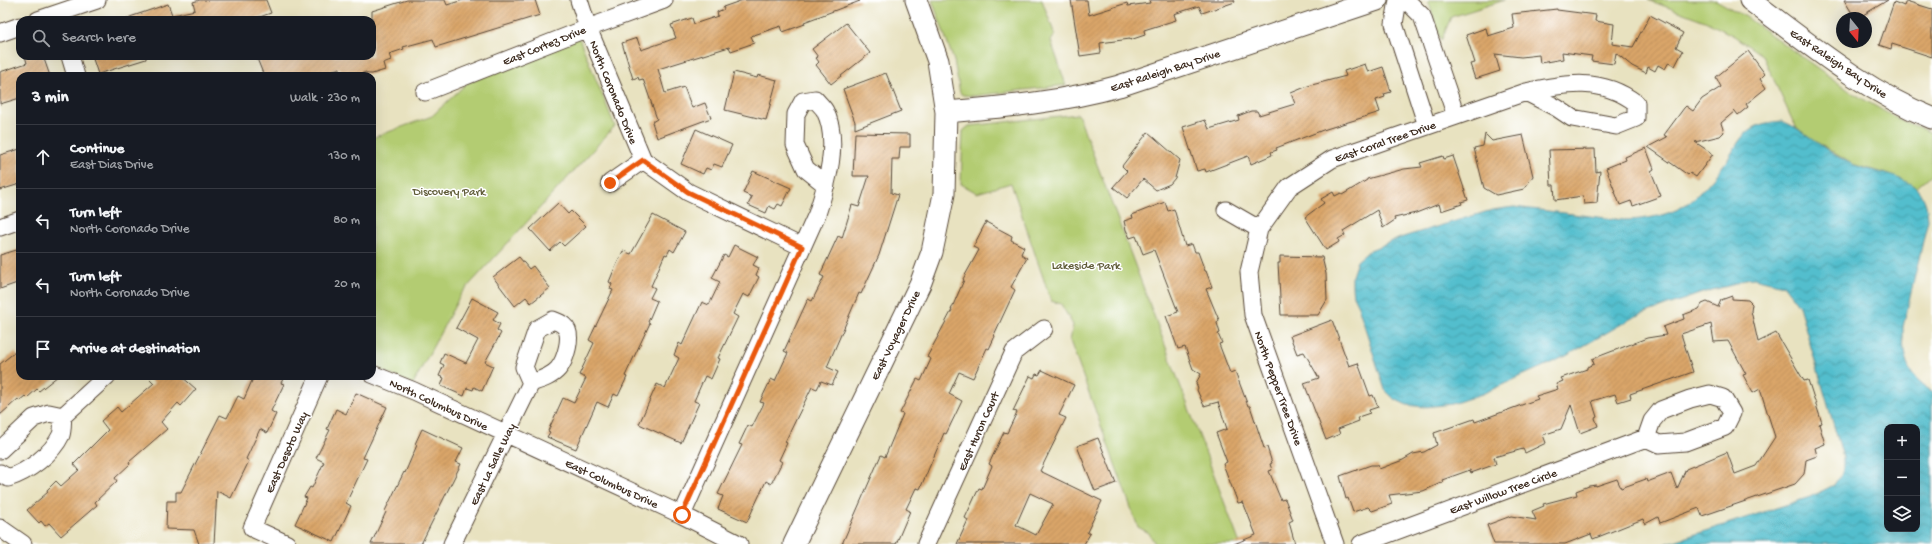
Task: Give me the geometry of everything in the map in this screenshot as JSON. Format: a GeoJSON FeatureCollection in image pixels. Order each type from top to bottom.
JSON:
{"type":"FeatureCollection","features":[{"type":"Feature","properties":{"kind":"street"},"geometry":{"type":"LineString","coordinates":[[59,16],[97,0]]}},
{"type":"Feature","properties":{"kind":"street","name":"North Coronado Drive"},"geometry":{"type":"LineString","coordinates":[[579,0],[588,28],[643,160]]}},
{"type":"Feature","properties":{"kind":"street","name":"East Cortez Drive"},"geometry":{"type":"LineString","coordinates":[[425,92],[664,0]]}},
{"type":"Feature","properties":{"kind":"street","name":"East Voyager Drive"},"geometry":{"type":"LineString","coordinates":[[794,544],[921,282],[932,252],[944,194],[946,112],[938,61],[916,0]]}},
{"type":"Feature","properties":{"kind":"street","name":"East Raleigh Bay Drive"},"geometry":{"type":"LineString","coordinates":[[946,112],[1034,104],[1087,95],[1377,0]]}},
{"type":"Feature","properties":{"kind":"street"},"geometry":{"type":"LineString","coordinates":[[1398,0],[1394,24],[1427,126]]}},
{"type":"Feature","properties":{"kind":"street"},"geometry":{"type":"LineString","coordinates":[[1406,0],[1422,16],[1456,116]]}},
{"type":"Feature","properties":{"kind":"street","name":"East Raleigh Bay Drive"},"geometry":{"type":"LineString","coordinates":[[1750,0],[1852,75],[1892,99],[1932,118]]}},
{"type":"Feature","properties":{"kind":"street"},"geometry":{"type":"LineString","coordinates":[[0,33],[16,27]]}},
{"type":"Feature","properties":{"kind":"street"},"geometry":{"type":"LineString","coordinates":[[71,60],[75,72]]}},
{"type":"Feature","properties":{"kind":"street","name":"East Coral Tree Drive"},"geometry":{"type":"LineString","coordinates":[[1259,229],[1289,188],[1332,159],[1526,92],[1559,85],[1599,85],[1624,94],[1636,103],[1636,118],[1616,126],[1572,118],[1557,108],[1526,92]]}},
{"type":"Feature","properties":{"kind":"street"},"geometry":{"type":"LineString","coordinates":[[610,183],[643,160],[688,192],[802,247]]}},
{"type":"Feature","properties":{"kind":"street"},"geometry":{"type":"LineString","coordinates":[[682,515],[817,214],[826,185]]}},
{"type":"Feature","properties":{"kind":"street"},"geometry":{"type":"LineString","coordinates":[[1226,210],[1259,229]]}},
{"type":"Feature","properties":{"kind":"street"},"geometry":{"type":"LineString","coordinates":[[0,227],[16,221]]}},
{"type":"Feature","properties":{"kind":"street","name":"North Pepper Tree Drive"},"geometry":{"type":"LineString","coordinates":[[1259,229],[1248,272],[1253,315],[1335,544]]}},
{"type":"Feature","properties":{"kind":"street","name":"East Huron Court"},"geometry":{"type":"LineString","coordinates":[[926,544],[1014,352],[1044,329]]}},
{"type":"Feature","properties":{"kind":"street","name":"North Columbus Drive"},"geometry":{"type":"LineString","coordinates":[[376,376],[414,390],[506,434]]}},
{"type":"Feature","properties":{"kind":"street"},"geometry":{"type":"LineString","coordinates":[[0,473],[8,478],[18,475],[52,450],[61,433],[63,416],[103,380]]}},
{"type":"Feature","properties":{"kind":"street","name":"East Desoto Way"},"geometry":{"type":"LineString","coordinates":[[287,544],[252,528],[317,380]]}},
{"type":"Feature","properties":{"kind":"street","name":"East La Salle Way"},"geometry":{"type":"LineString","coordinates":[[452,544],[531,383]]}},
{"type":"Feature","properties":{"kind":"street"},"geometry":{"type":"LineString","coordinates":[[1710,394],[1723,398],[1732,413],[1725,427],[1685,442],[1659,444],[1646,438],[1652,421],[1661,410],[1690,399],[1710,394]]}},
{"type":"Feature","properties":{"kind":"street"},"geometry":{"type":"LineString","coordinates":[[0,450],[34,418],[49,413],[63,416]]}},
{"type":"Feature","properties":{"kind":"street","name":"East Columbus Drive"},"geometry":{"type":"LineString","coordinates":[[506,434],[682,515],[739,544]]}},
{"type":"Feature","properties":{"kind":"street","name":"East Willow Tree Circle"},"geometry":{"type":"LineString","coordinates":[[1361,544],[1646,438]]}},
{"type":"Feature","properties":{"kind":"street"},"geometry":{"type":"LineString","coordinates":[[0,528],[23,544]]}},
{"type":"Feature","properties":{"kind":"green space"},"geometry":{"type":"Polygon","coordinates":[[[932,0],[1042,0],[1055,35],[1051,41],[1066,85],[973,96],[963,95],[960,93],[954,61],[932,0]]]}},
{"type":"Feature","properties":{"kind":"green space"},"geometry":{"type":"Polygon","coordinates":[[[1428,0],[1505,0],[1451,17],[1441,41],[1428,0]]]}},
{"type":"Feature","properties":{"kind":"green space"},"geometry":{"type":"Polygon","coordinates":[[[1648,0],[1716,0],[1746,17],[1851,92],[1894,117],[1932,133],[1932,174],[1916,188],[1883,173],[1852,164],[1808,137],[1795,126],[1763,56],[1734,36],[1705,21],[1648,0]]]}},
{"type":"Feature","properties":{"kind":"green space","name":"Discovery Park"},"geometry":{"type":"Polygon","coordinates":[[[579,38],[615,126],[461,294],[413,384],[376,369],[376,137],[432,116],[467,83],[579,38]]]}},
{"type":"Feature","properties":{"kind":"green space","name":"Lakeside Park"},"geometry":{"type":"Polygon","coordinates":[[[1078,114],[1240,544],[1155,544],[1149,533],[1138,527],[1070,341],[1073,325],[1061,304],[1051,301],[1011,183],[977,193],[961,184],[963,131],[969,126],[1078,114]]]}},
{"type":"Feature","properties":{"kind":"water"},"geometry":{"type":"Polygon","coordinates":[[[1782,121],[1800,130],[1834,154],[1852,164],[1896,177],[1911,184],[1917,189],[1926,203],[1928,220],[1903,327],[1903,337],[1907,364],[1916,378],[1932,391],[1932,544],[1665,544],[1810,497],[1834,485],[1843,471],[1843,457],[1799,306],[1783,285],[1754,278],[1745,279],[1736,284],[1708,291],[1634,317],[1566,356],[1482,394],[1452,404],[1425,407],[1407,405],[1394,399],[1385,390],[1358,306],[1353,296],[1352,287],[1352,276],[1357,261],[1370,250],[1403,237],[1492,210],[1514,207],[1623,220],[1643,219],[1663,215],[1683,206],[1698,195],[1728,159],[1740,139],[1754,128],[1770,122],[1782,121]]]}},
{"type":"Feature","properties":{"kind":"building"},"geometry":{"type":"Polygon","coordinates":[[[200,0],[266,0],[271,13],[262,16],[173,16],[195,10],[193,2],[200,0]]]}},
{"type":"Feature","properties":{"kind":"building"},"geometry":{"type":"Polygon","coordinates":[[[407,0],[445,0],[447,5],[463,0],[535,0],[540,15],[436,47],[433,39],[403,47],[404,49],[389,54],[391,60],[383,63],[385,70],[376,73],[342,72],[340,68],[326,72],[262,72],[258,60],[376,60],[376,16],[372,16],[372,11],[407,0]]]}},
{"type":"Feature","properties":{"kind":"building"},"geometry":{"type":"Polygon","coordinates":[[[743,0],[860,1],[804,22],[805,24],[783,32],[781,26],[751,36],[754,43],[731,51],[729,47],[658,69],[665,93],[684,87],[692,108],[705,103],[711,118],[657,138],[652,122],[657,119],[643,79],[639,80],[638,77],[633,79],[622,43],[637,38],[641,50],[676,38],[671,25],[692,18],[694,24],[718,16],[717,12],[724,9],[723,7],[743,0]]]}},
{"type":"Feature","properties":{"kind":"building"},"geometry":{"type":"Polygon","coordinates":[[[1071,0],[1087,0],[1089,15],[1127,3],[1128,6],[1150,3],[1149,0],[1234,0],[1235,2],[1202,13],[1199,6],[1174,14],[1176,20],[1144,30],[1145,35],[1130,40],[1100,43],[1101,53],[1080,56],[1071,0]]]}},
{"type":"Feature","properties":{"kind":"building"},"geometry":{"type":"Polygon","coordinates":[[[1844,0],[1888,0],[1868,12],[1851,12],[1844,0]]]}},
{"type":"Feature","properties":{"kind":"building"},"geometry":{"type":"Polygon","coordinates":[[[1906,1],[1932,9],[1932,57],[1892,44],[1891,49],[1879,45],[1894,2],[1904,6],[1906,1]]]}},
{"type":"Feature","properties":{"kind":"building"},"geometry":{"type":"Polygon","coordinates":[[[168,4],[172,16],[133,16],[168,4]]]}},
{"type":"Feature","properties":{"kind":"building"},"geometry":{"type":"Polygon","coordinates":[[[1557,9],[1596,15],[1595,21],[1614,24],[1612,44],[1633,47],[1650,15],[1683,33],[1676,47],[1683,51],[1675,66],[1669,62],[1665,69],[1658,65],[1655,71],[1648,67],[1646,73],[1632,66],[1616,53],[1614,64],[1591,61],[1592,56],[1562,52],[1563,59],[1540,63],[1539,55],[1521,57],[1495,54],[1500,71],[1475,79],[1470,64],[1475,63],[1466,35],[1486,28],[1488,36],[1514,28],[1512,14],[1557,9]]]}},
{"type":"Feature","properties":{"kind":"building"},"geometry":{"type":"Polygon","coordinates":[[[846,23],[870,53],[831,84],[816,65],[819,62],[816,58],[818,57],[812,49],[846,23]]]}},
{"type":"Feature","properties":{"kind":"building"},"geometry":{"type":"Polygon","coordinates":[[[1748,51],[1765,74],[1760,79],[1766,88],[1746,104],[1748,107],[1738,115],[1735,111],[1721,123],[1724,132],[1720,136],[1695,142],[1713,154],[1696,177],[1690,173],[1688,175],[1648,147],[1667,137],[1664,135],[1686,106],[1693,111],[1702,99],[1721,87],[1716,77],[1748,51]]]}},
{"type":"Feature","properties":{"kind":"building"},"geometry":{"type":"Polygon","coordinates":[[[26,60],[44,60],[49,72],[16,72],[16,99],[0,104],[0,72],[27,63],[26,60]]]}},
{"type":"Feature","properties":{"kind":"building"},"geometry":{"type":"Polygon","coordinates":[[[93,60],[143,60],[104,72],[97,72],[93,60]]]}},
{"type":"Feature","properties":{"kind":"building"},"geometry":{"type":"Polygon","coordinates":[[[1365,64],[1368,72],[1383,67],[1391,92],[1384,94],[1385,97],[1376,100],[1380,112],[1323,130],[1276,148],[1277,150],[1271,152],[1272,155],[1251,164],[1248,156],[1206,172],[1205,169],[1197,171],[1183,127],[1205,120],[1209,129],[1239,120],[1238,116],[1251,111],[1257,111],[1259,115],[1295,104],[1291,93],[1308,86],[1346,76],[1344,71],[1365,64]]]}},
{"type":"Feature","properties":{"kind":"building"},"geometry":{"type":"Polygon","coordinates":[[[734,72],[757,78],[758,75],[777,80],[766,120],[725,110],[734,72]]]}},
{"type":"Feature","properties":{"kind":"building"},"geometry":{"type":"Polygon","coordinates":[[[886,73],[901,111],[855,129],[855,122],[843,89],[886,73]]]}},
{"type":"Feature","properties":{"kind":"building"},"geometry":{"type":"Polygon","coordinates":[[[696,129],[732,145],[722,167],[714,164],[711,170],[706,168],[703,174],[681,164],[696,129]]]}},
{"type":"Feature","properties":{"kind":"building"},"geometry":{"type":"Polygon","coordinates":[[[1148,132],[1180,160],[1175,178],[1170,184],[1156,190],[1143,179],[1127,198],[1113,187],[1127,171],[1122,166],[1148,132]]]}},
{"type":"Feature","properties":{"kind":"building"},"geometry":{"type":"Polygon","coordinates":[[[855,133],[910,134],[910,147],[900,147],[899,159],[892,159],[891,193],[898,195],[879,255],[861,294],[859,293],[827,367],[838,372],[832,385],[821,381],[817,389],[812,387],[785,442],[787,443],[779,460],[782,462],[771,484],[766,481],[747,522],[718,509],[723,496],[718,494],[742,445],[739,444],[748,425],[752,427],[764,403],[760,402],[771,379],[775,381],[788,353],[784,351],[808,299],[812,301],[824,277],[820,275],[838,236],[842,238],[852,205],[859,207],[869,176],[853,176],[855,133]]]}},
{"type":"Feature","properties":{"kind":"building"},"geometry":{"type":"Polygon","coordinates":[[[1485,134],[1492,141],[1523,135],[1533,176],[1524,189],[1496,195],[1484,188],[1474,148],[1483,146],[1485,134]]]}},
{"type":"Feature","properties":{"kind":"building"},"geometry":{"type":"Polygon","coordinates":[[[1646,148],[1654,169],[1651,171],[1661,196],[1633,206],[1631,201],[1620,205],[1606,168],[1626,160],[1625,157],[1646,148]]]}},
{"type":"Feature","properties":{"kind":"building"},"geometry":{"type":"Polygon","coordinates":[[[1595,149],[1596,172],[1600,171],[1597,203],[1584,204],[1583,196],[1555,200],[1554,185],[1551,185],[1549,150],[1595,149]]]}},
{"type":"Feature","properties":{"kind":"building"},"geometry":{"type":"Polygon","coordinates":[[[16,150],[16,185],[0,190],[0,155],[16,150]]]}},
{"type":"Feature","properties":{"kind":"building"},"geometry":{"type":"Polygon","coordinates":[[[1443,156],[1444,159],[1453,156],[1468,200],[1461,202],[1462,204],[1441,211],[1439,204],[1416,213],[1394,218],[1395,220],[1383,228],[1377,210],[1343,231],[1345,235],[1338,239],[1339,242],[1326,250],[1305,217],[1324,203],[1321,199],[1333,192],[1335,196],[1341,193],[1342,195],[1367,179],[1404,169],[1422,167],[1420,163],[1443,156]]]}},
{"type":"Feature","properties":{"kind":"building"},"geometry":{"type":"Polygon","coordinates":[[[753,171],[791,188],[782,206],[778,204],[775,209],[769,206],[766,213],[748,205],[752,197],[743,193],[753,171]]]}},
{"type":"Feature","properties":{"kind":"building"},"geometry":{"type":"Polygon","coordinates":[[[1165,202],[1168,211],[1174,209],[1185,246],[1192,244],[1195,252],[1198,252],[1206,271],[1212,287],[1206,289],[1219,320],[1217,323],[1220,333],[1218,334],[1222,343],[1219,344],[1230,373],[1235,371],[1248,406],[1250,406],[1264,448],[1267,447],[1272,463],[1270,464],[1272,470],[1269,471],[1281,500],[1285,499],[1293,520],[1289,522],[1295,544],[1234,544],[1256,535],[1243,502],[1238,503],[1223,464],[1227,462],[1216,433],[1227,429],[1218,402],[1204,406],[1197,390],[1198,388],[1196,383],[1201,374],[1193,369],[1185,347],[1178,349],[1166,316],[1178,312],[1154,250],[1143,254],[1136,236],[1130,238],[1124,221],[1133,218],[1132,215],[1165,202]]]}},
{"type":"Feature","properties":{"kind":"building"},"geometry":{"type":"Polygon","coordinates":[[[558,203],[568,214],[571,211],[586,226],[564,246],[560,242],[550,251],[530,229],[558,203]]]}},
{"type":"Feature","properties":{"kind":"building"},"geometry":{"type":"Polygon","coordinates":[[[653,215],[685,232],[674,252],[670,249],[667,255],[665,254],[651,286],[655,288],[650,298],[657,301],[648,322],[650,323],[625,376],[627,377],[618,396],[614,394],[608,407],[597,402],[576,449],[547,437],[550,432],[548,431],[563,398],[574,403],[586,378],[579,375],[594,343],[589,340],[613,290],[610,289],[612,284],[609,282],[623,251],[631,254],[653,215]]]}},
{"type":"Feature","properties":{"kind":"building"},"geometry":{"type":"Polygon","coordinates":[[[986,222],[1012,236],[1011,240],[1024,247],[1021,254],[1027,258],[1011,287],[1015,290],[994,335],[995,336],[989,349],[987,348],[973,378],[959,372],[949,394],[962,401],[946,434],[944,433],[920,489],[916,488],[906,509],[910,511],[896,544],[842,544],[881,455],[885,457],[903,414],[900,413],[917,379],[921,381],[931,359],[927,357],[952,310],[964,280],[963,279],[979,250],[973,247],[986,222]]]}},
{"type":"Feature","properties":{"kind":"building"},"geometry":{"type":"Polygon","coordinates":[[[734,245],[758,257],[753,265],[759,268],[756,275],[759,277],[749,297],[743,294],[733,314],[738,317],[718,358],[720,359],[711,379],[705,376],[694,401],[699,403],[681,443],[639,424],[657,384],[665,388],[679,358],[674,355],[679,343],[682,345],[702,302],[709,305],[720,282],[712,278],[724,255],[728,257],[734,245]]]}},
{"type":"Feature","properties":{"kind":"building"},"geometry":{"type":"Polygon","coordinates":[[[16,250],[16,283],[0,289],[0,255],[16,250]]]}},
{"type":"Feature","properties":{"kind":"building"},"geometry":{"type":"Polygon","coordinates":[[[1280,256],[1322,257],[1326,274],[1327,300],[1318,315],[1281,315],[1278,263],[1280,263],[1280,256]]]}},
{"type":"Feature","properties":{"kind":"building"},"geometry":{"type":"Polygon","coordinates":[[[519,257],[529,269],[533,266],[550,288],[531,303],[526,297],[515,306],[493,277],[519,257]]]}},
{"type":"Feature","properties":{"kind":"building"},"geometry":{"type":"Polygon","coordinates":[[[1732,296],[1732,299],[1748,300],[1752,304],[1751,311],[1758,342],[1776,333],[1804,381],[1808,380],[1822,423],[1819,424],[1825,444],[1815,448],[1817,456],[1806,460],[1804,474],[1795,484],[1702,516],[1699,508],[1660,523],[1658,517],[1645,524],[1643,519],[1593,539],[1591,534],[1565,544],[1494,544],[1487,525],[1511,516],[1536,520],[1532,511],[1544,506],[1543,504],[1577,495],[1576,491],[1589,486],[1596,486],[1617,479],[1621,488],[1646,479],[1647,482],[1671,473],[1677,489],[1686,469],[1727,452],[1735,474],[1756,466],[1775,437],[1760,389],[1753,393],[1743,375],[1746,374],[1728,341],[1714,342],[1711,324],[1681,334],[1693,372],[1630,394],[1631,398],[1618,402],[1615,394],[1592,401],[1598,426],[1580,433],[1571,405],[1561,429],[1543,435],[1546,443],[1525,453],[1523,449],[1494,457],[1496,464],[1471,473],[1470,470],[1442,480],[1443,482],[1423,491],[1389,495],[1392,504],[1372,511],[1368,507],[1353,512],[1348,498],[1346,499],[1340,476],[1371,465],[1378,465],[1379,469],[1403,460],[1413,454],[1424,452],[1437,445],[1434,433],[1474,419],[1475,422],[1538,399],[1536,396],[1558,389],[1556,384],[1563,381],[1561,378],[1587,369],[1587,367],[1594,364],[1592,359],[1647,338],[1666,335],[1663,327],[1684,319],[1683,315],[1699,309],[1702,304],[1707,302],[1718,307],[1721,300],[1732,296]]]}},
{"type":"Feature","properties":{"kind":"building"},"geometry":{"type":"Polygon","coordinates":[[[472,298],[498,312],[493,320],[500,324],[497,330],[501,333],[485,362],[493,366],[482,391],[474,387],[473,390],[467,388],[464,396],[441,386],[444,378],[439,376],[444,365],[440,363],[444,353],[466,363],[478,340],[456,328],[472,298]]]}},
{"type":"Feature","properties":{"kind":"building"},"geometry":{"type":"Polygon","coordinates":[[[1332,320],[1349,366],[1358,363],[1370,396],[1373,395],[1378,407],[1369,410],[1370,413],[1358,417],[1359,421],[1338,429],[1340,434],[1326,440],[1304,383],[1319,378],[1304,352],[1297,354],[1290,336],[1332,320]]]}},
{"type":"Feature","properties":{"kind":"building"},"geometry":{"type":"Polygon","coordinates":[[[15,352],[16,380],[53,380],[39,391],[37,389],[27,398],[25,396],[19,401],[18,399],[0,415],[0,364],[15,352]]]}},
{"type":"Feature","properties":{"kind":"building"},"geometry":{"type":"Polygon","coordinates":[[[1042,370],[1074,385],[1059,415],[1066,418],[1040,471],[1102,501],[1087,532],[1090,534],[1084,544],[957,544],[968,520],[965,518],[979,488],[982,489],[992,466],[989,464],[1004,432],[1007,433],[1017,412],[1013,411],[1030,376],[1034,378],[1036,374],[1039,375],[1042,370]],[[1030,493],[1016,525],[1036,535],[1053,504],[1030,493]]]}},
{"type":"Feature","properties":{"kind":"building"},"geometry":{"type":"Polygon","coordinates":[[[151,380],[186,380],[196,389],[181,406],[178,403],[161,422],[167,429],[129,462],[130,464],[115,478],[117,481],[95,502],[97,505],[61,536],[49,523],[45,526],[41,521],[39,523],[27,510],[48,492],[47,490],[56,481],[61,486],[79,470],[74,464],[108,430],[101,421],[117,407],[121,412],[154,383],[151,380]]]}},
{"type":"Feature","properties":{"kind":"building"},"geometry":{"type":"Polygon","coordinates":[[[252,380],[282,380],[281,383],[284,384],[271,411],[276,414],[267,433],[260,429],[246,459],[249,461],[231,498],[217,491],[214,544],[199,544],[194,530],[166,529],[167,501],[176,501],[176,492],[181,492],[220,415],[227,418],[238,396],[244,399],[252,380]]]}},
{"type":"Feature","properties":{"kind":"building"},"geometry":{"type":"Polygon","coordinates":[[[356,393],[387,407],[363,458],[367,459],[346,503],[351,506],[334,542],[295,524],[307,498],[304,497],[310,487],[312,488],[324,462],[316,458],[330,430],[327,429],[336,409],[346,414],[356,393]]]}},
{"type":"Feature","properties":{"kind":"building"},"geometry":{"type":"Polygon","coordinates":[[[422,429],[463,448],[456,462],[461,464],[421,544],[371,544],[386,512],[385,511],[404,472],[405,473],[422,429]]]}},
{"type":"Feature","properties":{"kind":"building"},"geometry":{"type":"Polygon","coordinates":[[[1098,438],[1116,483],[1095,491],[1077,446],[1098,438]]]}},
{"type":"Feature","properties":{"kind":"route"},"geometry":{"type":"LineString","coordinates":[[610,183],[643,160],[659,173],[688,192],[802,247],[682,515]]}}]}
